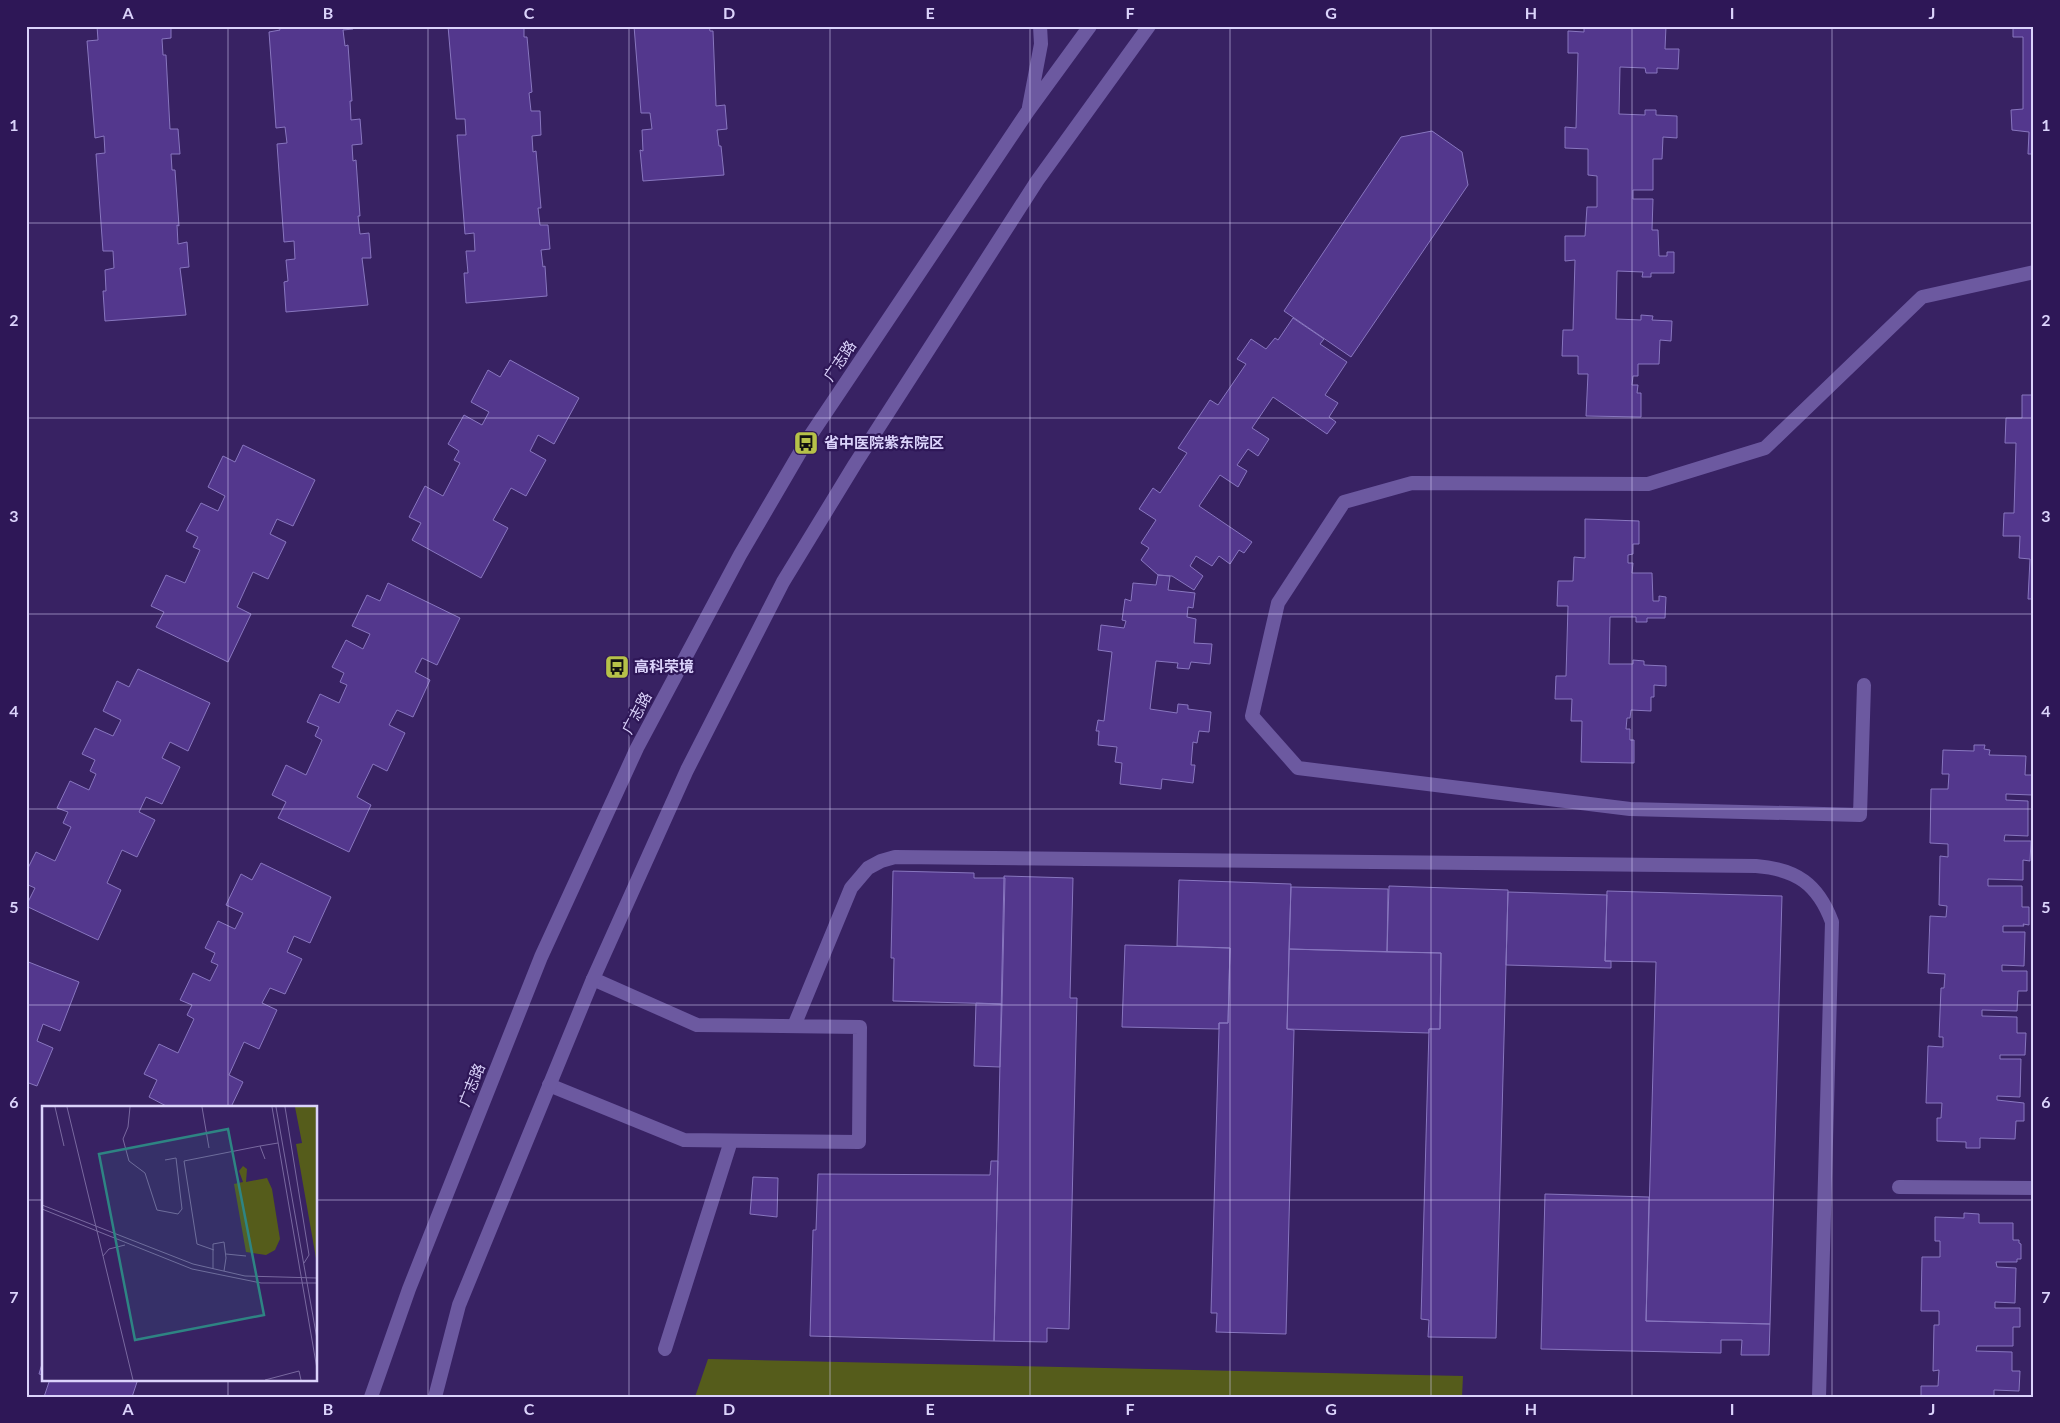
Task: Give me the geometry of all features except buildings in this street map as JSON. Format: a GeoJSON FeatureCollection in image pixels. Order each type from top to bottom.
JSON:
{"type":"FeatureCollection","features":[{"type":"Feature","properties":{"kind":"street"},"geometry":{"type":"LineString","coordinates":[[1028,111],[1040,44],[1040,26]]}},
{"type":"Feature","properties":{"kind":"street","name":"广志路"},"geometry":{"type":"LineString","coordinates":[[371,1397],[409,1289],[541,957],[637,748],[740,555],[806,442],[1028,111],[1090,26]]}},
{"type":"Feature","properties":{"kind":"street"},"geometry":{"type":"LineString","coordinates":[[435,1397],[459,1305],[593,979],[687,770],[783,582],[855,464],[1037,181],[1148,26]]}},
{"type":"Feature","properties":{"kind":"street"},"geometry":{"type":"LineString","coordinates":[[1864,685],[1860,815],[1630,809],[1298,768],[1252,716],[1278,603],[1344,502],[1412,483],[1648,484],[1765,448],[1922,297],[2034,272]]}},
{"type":"Feature","properties":{"kind":"street"},"geometry":{"type":"LineString","coordinates":[[794,1026],[851,888],[868,868],[895,856],[1775,867],[1793,874],[1808,884],[1819,895],[1832,922],[1819,1397]]}},
{"type":"Feature","properties":{"kind":"street"},"geometry":{"type":"LineString","coordinates":[[549,1085],[684,1140],[859,1142],[860,1027],[697,1024],[593,979]]}},
{"type":"Feature","properties":{"kind":"street"},"geometry":{"type":"LineString","coordinates":[[665,1350],[731,1141]]}},
{"type":"Feature","properties":{"kind":"street"},"geometry":{"type":"LineString","coordinates":[[1899,1187],[2034,1188]]}},
{"type":"Feature","properties":{"kind":"green space"},"geometry":{"type":"Polygon","coordinates":[[[708,1359],[1463,1376],[1462,1397],[695,1397],[708,1359]]]}},
{"type":"Feature","properties":{"kind":"place","name":"省中医院紫东院区"},"geometry":{"type":"Point","coordinates":[806,443]}},
{"type":"Feature","properties":{"kind":"place","name":"高科荣境"},"geometry":{"type":"Point","coordinates":[617,667]}}]}
